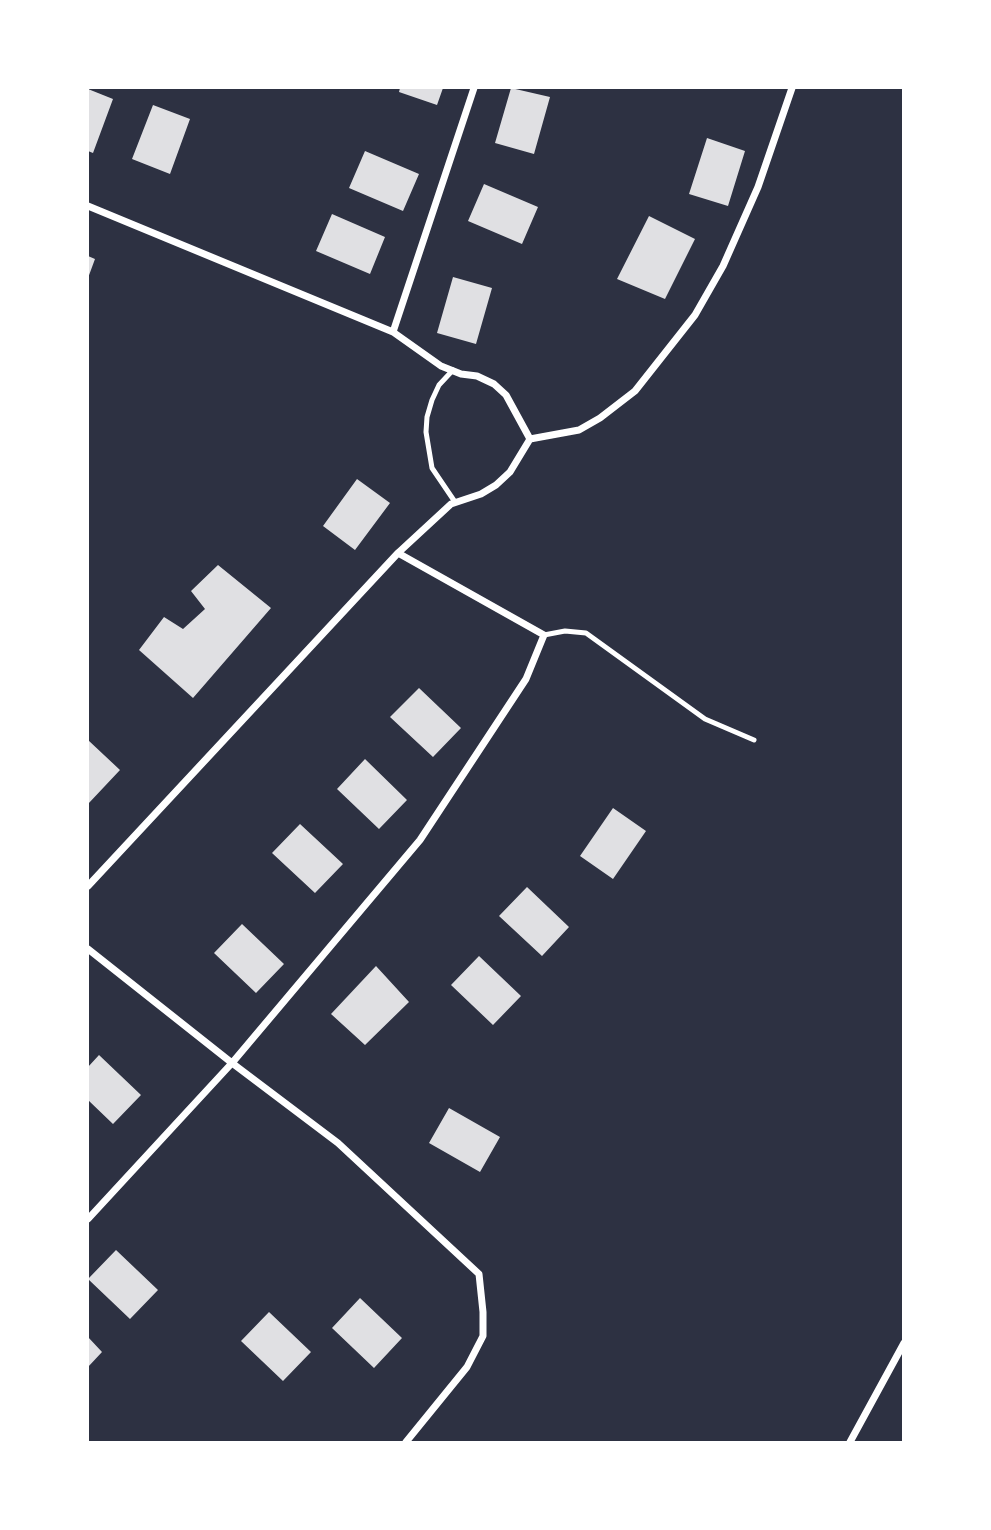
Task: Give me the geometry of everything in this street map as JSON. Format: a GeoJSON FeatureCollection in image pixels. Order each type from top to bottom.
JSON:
{"type":"FeatureCollection","features":[{"type":"Feature","properties":{"kind":"street"},"geometry":{"type":"LineString","coordinates":[[393,332],[474,88]]}},
{"type":"Feature","properties":{"kind":"street"},"geometry":{"type":"LineString","coordinates":[[88,886],[398,553],[456,502],[481,494],[496,485],[510,472],[530,439],[579,430],[600,418],[635,391],[695,315],[723,265],[758,187],[792,88]]}},
{"type":"Feature","properties":{"kind":"street"},"geometry":{"type":"LineString","coordinates":[[88,206],[393,332],[441,366],[477,376],[494,384],[506,396],[530,439]]}},
{"type":"Feature","properties":{"kind":"street"},"geometry":{"type":"LineString","coordinates":[[88,1219],[232,1063],[420,840],[526,679],[544,635],[398,553]]}},
{"type":"Feature","properties":{"kind":"street"},"geometry":{"type":"LineString","coordinates":[[88,949],[338,1143],[479,1274],[484,1312],[483,1336],[467,1367],[406,1443]]}},
{"type":"Feature","properties":{"kind":"street"},"geometry":{"type":"LineString","coordinates":[[850,1443],[904,1343]]}},
{"type":"Feature","properties":{"kind":"lane"},"geometry":{"type":"LineString","coordinates":[[453,370],[439,385],[432,400],[426,432],[432,468],[456,502]]}},
{"type":"Feature","properties":{"kind":"lane"},"geometry":{"type":"LineString","coordinates":[[544,635],[565,631],[586,633],[705,719],[754,740]]}},
{"type":"Feature","properties":{"kind":"building"},"geometry":{"type":"Polygon","coordinates":[[[400,88],[443,88],[437,105],[399,92],[400,88]]]}},
{"type":"Feature","properties":{"kind":"building"},"geometry":{"type":"Polygon","coordinates":[[[511,88],[550,97],[534,154],[495,143],[511,88]]]}},
{"type":"Feature","properties":{"kind":"building"},"geometry":{"type":"Polygon","coordinates":[[[88,89],[113,99],[93,153],[88,151],[88,89]]]}},
{"type":"Feature","properties":{"kind":"building"},"geometry":{"type":"Polygon","coordinates":[[[153,105],[190,119],[170,174],[132,159],[153,105]]]}},
{"type":"Feature","properties":{"kind":"building"},"geometry":{"type":"Polygon","coordinates":[[[707,138],[745,151],[728,206],[689,194],[707,138]]]}},
{"type":"Feature","properties":{"kind":"building"},"geometry":{"type":"Polygon","coordinates":[[[365,151],[419,174],[403,211],[349,188],[365,151]]]}},
{"type":"Feature","properties":{"kind":"building"},"geometry":{"type":"Polygon","coordinates":[[[484,184],[538,207],[522,244],[468,221],[484,184]]]}},
{"type":"Feature","properties":{"kind":"building"},"geometry":{"type":"Polygon","coordinates":[[[332,214],[385,237],[370,274],[316,251],[332,214]]]}},
{"type":"Feature","properties":{"kind":"building"},"geometry":{"type":"Polygon","coordinates":[[[649,216],[695,239],[665,299],[617,279],[649,216]]]}},
{"type":"Feature","properties":{"kind":"building"},"geometry":{"type":"Polygon","coordinates":[[[88,256],[95,259],[88,278],[88,256]]]}},
{"type":"Feature","properties":{"kind":"building"},"geometry":{"type":"Polygon","coordinates":[[[453,277],[492,288],[476,344],[437,333],[453,277]]]}},
{"type":"Feature","properties":{"kind":"building"},"geometry":{"type":"Polygon","coordinates":[[[357,479],[390,503],[355,550],[323,526],[357,479]]]}},
{"type":"Feature","properties":{"kind":"building"},"geometry":{"type":"Polygon","coordinates":[[[218,565],[271,608],[193,698],[139,650],[164,617],[183,629],[205,609],[191,591],[218,565]]]}},
{"type":"Feature","properties":{"kind":"building"},"geometry":{"type":"Polygon","coordinates":[[[419,688],[461,728],[433,757],[390,717],[419,688]]]}},
{"type":"Feature","properties":{"kind":"building"},"geometry":{"type":"Polygon","coordinates":[[[88,740],[120,770],[88,804],[88,740]]]}},
{"type":"Feature","properties":{"kind":"building"},"geometry":{"type":"Polygon","coordinates":[[[365,759],[407,800],[379,829],[337,789],[365,759]]]}},
{"type":"Feature","properties":{"kind":"building"},"geometry":{"type":"Polygon","coordinates":[[[613,808],[646,831],[613,879],[580,856],[613,808]]]}},
{"type":"Feature","properties":{"kind":"building"},"geometry":{"type":"Polygon","coordinates":[[[300,824],[343,864],[315,893],[272,853],[300,824]]]}},
{"type":"Feature","properties":{"kind":"building"},"geometry":{"type":"Polygon","coordinates":[[[527,887],[569,927],[542,956],[499,916],[527,887]]]}},
{"type":"Feature","properties":{"kind":"building"},"geometry":{"type":"Polygon","coordinates":[[[242,924],[284,964],[256,993],[214,953],[242,924]]]}},
{"type":"Feature","properties":{"kind":"building"},"geometry":{"type":"Polygon","coordinates":[[[479,956],[521,996],[493,1025],[451,985],[479,956]]]}},
{"type":"Feature","properties":{"kind":"building"},"geometry":{"type":"Polygon","coordinates":[[[376,966],[409,1002],[365,1045],[331,1014],[376,966]]]}},
{"type":"Feature","properties":{"kind":"building"},"geometry":{"type":"Polygon","coordinates":[[[99,1055],[141,1095],[113,1124],[88,1100],[88,1067],[99,1055]]]}},
{"type":"Feature","properties":{"kind":"building"},"geometry":{"type":"Polygon","coordinates":[[[449,1108],[500,1137],[480,1172],[429,1143],[449,1108]]]}},
{"type":"Feature","properties":{"kind":"building"},"geometry":{"type":"Polygon","coordinates":[[[116,1250],[158,1290],[130,1319],[88,1279],[116,1250]]]}},
{"type":"Feature","properties":{"kind":"building"},"geometry":{"type":"Polygon","coordinates":[[[360,1298],[402,1338],[374,1368],[332,1328],[360,1298]]]}},
{"type":"Feature","properties":{"kind":"building"},"geometry":{"type":"Polygon","coordinates":[[[269,1312],[311,1352],[283,1381],[241,1341],[269,1312]]]}},
{"type":"Feature","properties":{"kind":"building"},"geometry":{"type":"Polygon","coordinates":[[[88,1337],[102,1352],[88,1367],[88,1337]]]}}]}
